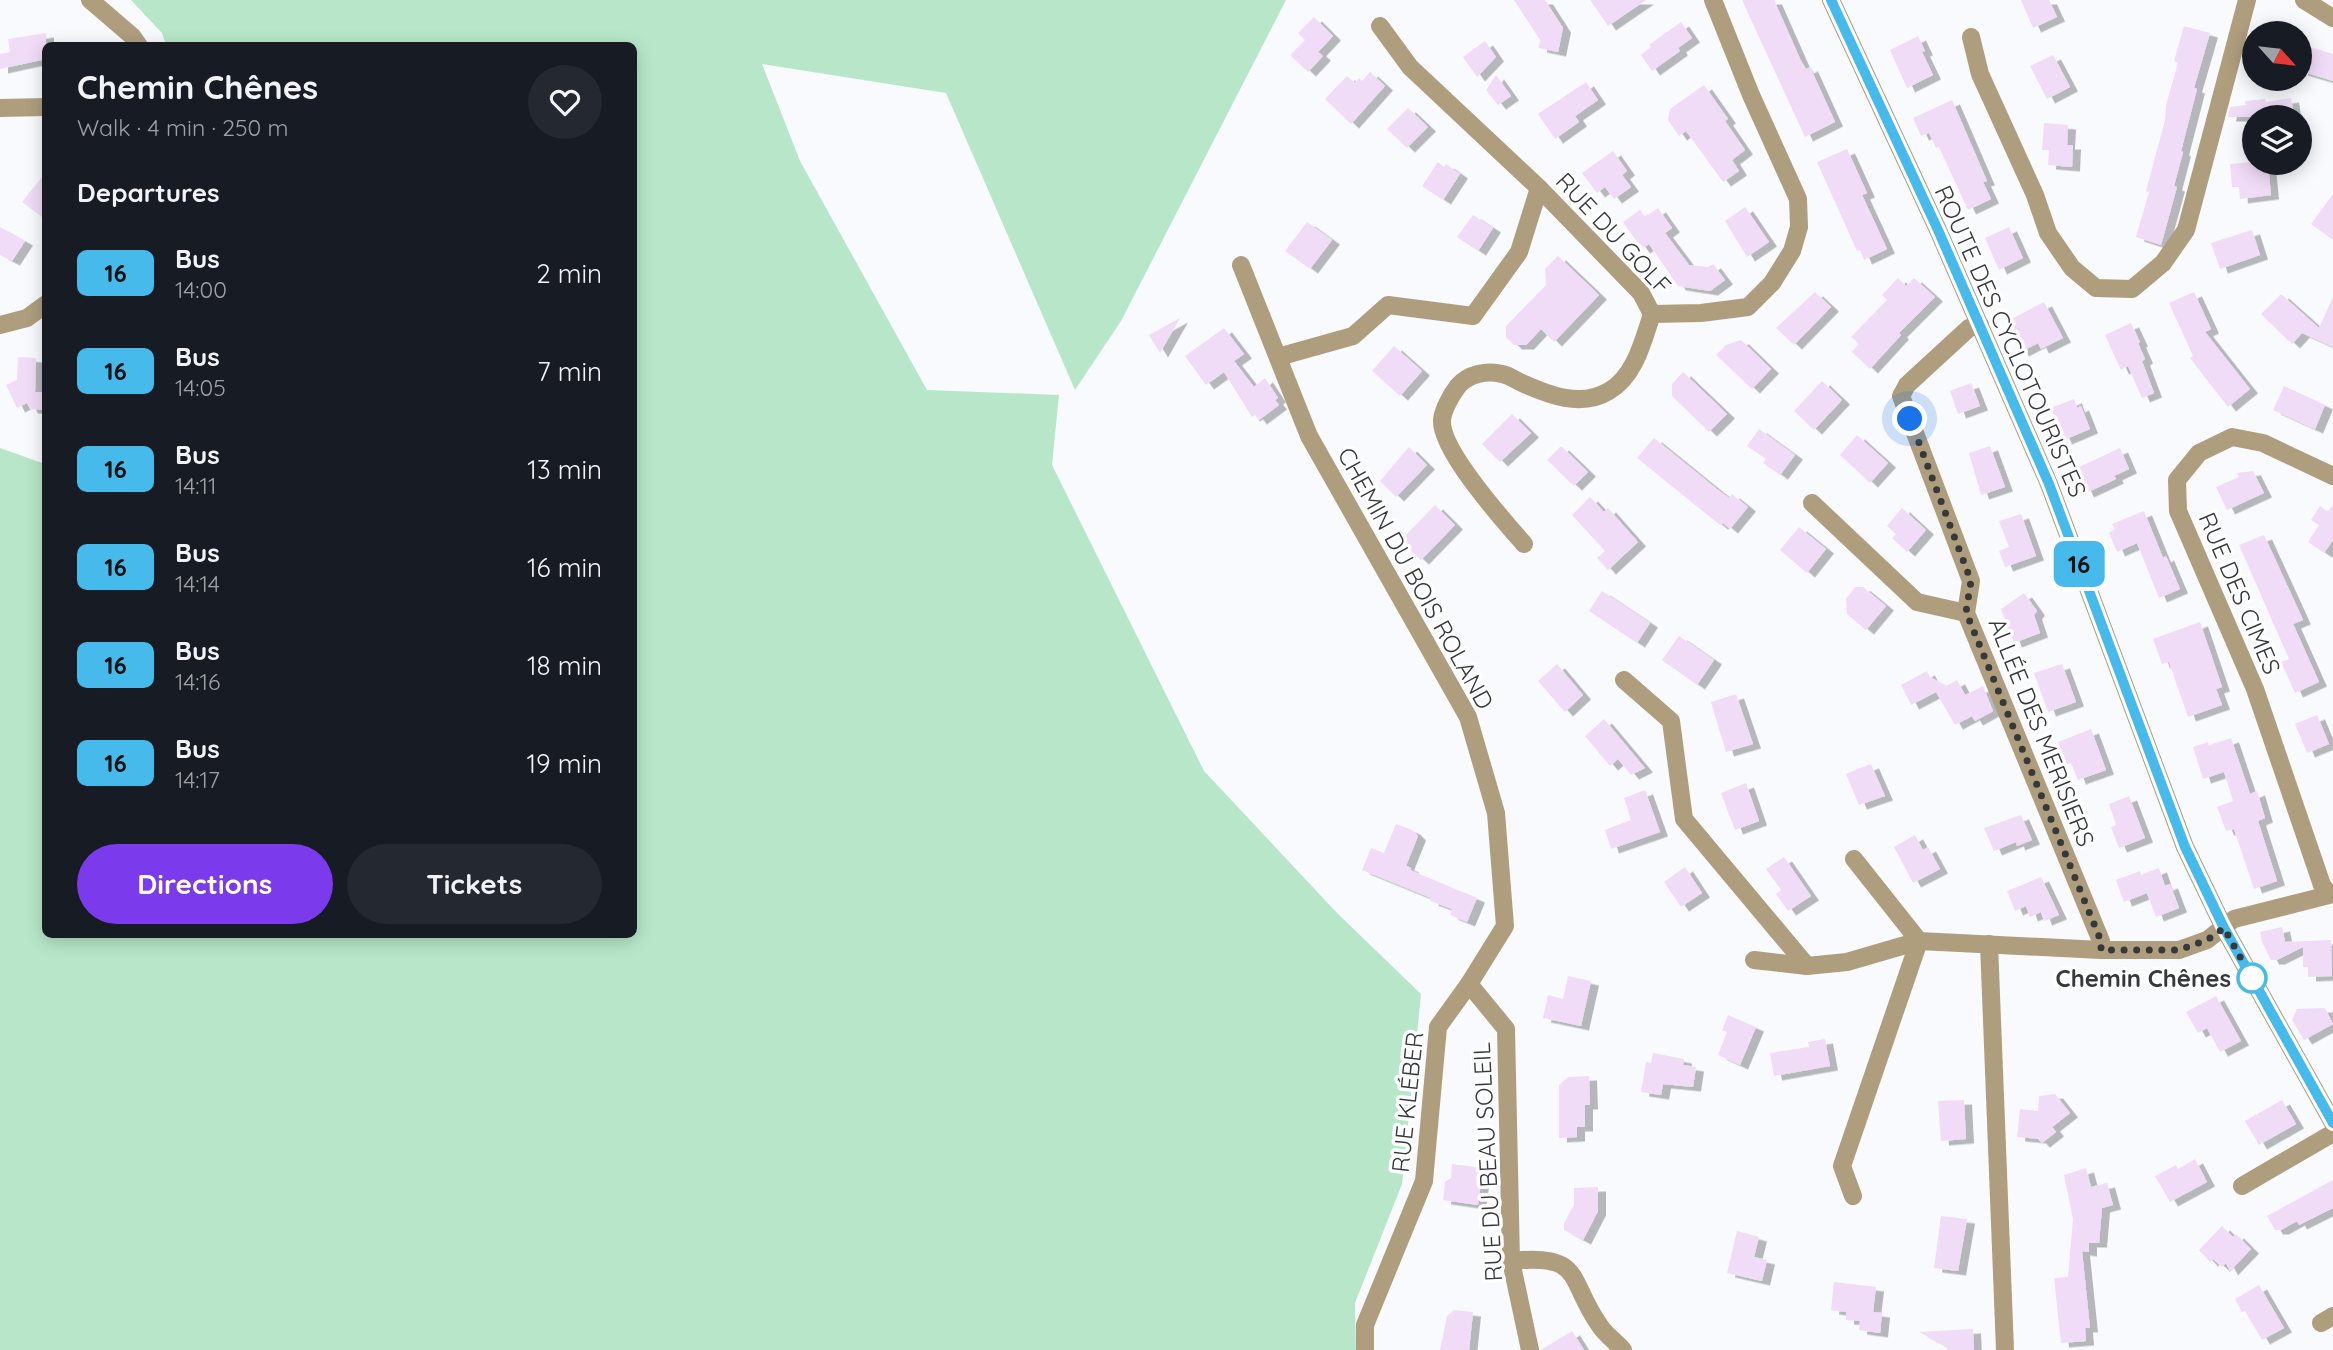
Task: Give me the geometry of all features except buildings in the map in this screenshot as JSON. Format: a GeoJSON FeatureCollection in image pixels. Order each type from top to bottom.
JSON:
{"type":"FeatureCollection","features":[{"type":"Feature","properties":{"kind":"street"},"geometry":{"type":"LineString","coordinates":[[90,0],[136,42]]}},
{"type":"Feature","properties":{"kind":"street","name":"RUE DU GOLF"},"geometry":{"type":"LineString","coordinates":[[1380,26],[1410,67],[1539,188],[1641,293],[1652,314],[1701,313],[1748,307],[1772,283],[1792,251],[1799,227],[1798,199],[1751,95],[1713,0]]}},
{"type":"Feature","properties":{"kind":"street","name":"ROUTE DES CYCLOTOURISTES"},"geometry":{"type":"LineString","coordinates":[[1831,0],[1980,325],[2049,484],[2185,847],[2224,928],[2333,1123]]}},
{"type":"Feature","properties":{"kind":"street"},"geometry":{"type":"LineString","coordinates":[[1971,37],[1980,74],[2035,195],[2048,233],[2072,268],[2096,288],[2132,289],[2163,263],[2186,230],[2247,0]]}},
{"type":"Feature","properties":{"kind":"street"},"geometry":{"type":"LineString","coordinates":[[2304,0],[2333,18]]}},
{"type":"Feature","properties":{"kind":"street"},"geometry":{"type":"LineString","coordinates":[[0,108],[42,107]]}},
{"type":"Feature","properties":{"kind":"street"},"geometry":{"type":"LineString","coordinates":[[1279,357],[1353,336],[1388,305],[1474,316],[1519,252],[1539,188]]}},
{"type":"Feature","properties":{"kind":"street","name":"CHEMIN DU BOIS ROLAND"},"geometry":{"type":"LineString","coordinates":[[1241,265],[1309,436],[1468,717],[1496,813],[1505,926]]}},
{"type":"Feature","properties":{"kind":"street"},"geometry":{"type":"LineString","coordinates":[[0,325],[27,318],[42,307]]}},
{"type":"Feature","properties":{"kind":"street"},"geometry":{"type":"LineString","coordinates":[[1524,544],[1486,501],[1463,468],[1447,437],[1442,420],[1449,401],[1459,384],[1477,373],[1502,373],[1563,398],[1586,400],[1607,392],[1623,380],[1640,351],[1652,314]]}},
{"type":"Feature","properties":{"kind":"street","name":"ALLÉE DES MERISIERS"},"geometry":{"type":"LineString","coordinates":[[1980,325],[1969,328],[1907,385],[1901,396],[1971,581],[1966,612],[2101,941],[2101,950]]}},
{"type":"Feature","properties":{"kind":"street","name":"RUE DES CIMES"},"geometry":{"type":"LineString","coordinates":[[2331,894],[2322,885],[2255,689],[2178,511],[2177,480],[2199,453],[2232,437],[2263,443],[2333,476]]}},
{"type":"Feature","properties":{"kind":"street"},"geometry":{"type":"LineString","coordinates":[[1812,503],[1917,602],[1966,612]]}},
{"type":"Feature","properties":{"kind":"street"},"geometry":{"type":"LineString","coordinates":[[1624,680],[1671,721],[1684,819],[1807,966]]}},
{"type":"Feature","properties":{"kind":"street"},"geometry":{"type":"LineString","coordinates":[[1854,859],[1919,941]]}},
{"type":"Feature","properties":{"kind":"street"},"geometry":{"type":"LineString","coordinates":[[1754,960],[1807,966],[1847,962],[1919,941],[2101,950],[2179,950],[2207,940],[2234,919],[2331,894]]}},
{"type":"Feature","properties":{"kind":"street","name":"RUE KLÉBER"},"geometry":{"type":"LineString","coordinates":[[1365,1350],[1365,1325],[1424,1181],[1438,1027],[1505,926]]}},
{"type":"Feature","properties":{"kind":"street"},"geometry":{"type":"LineString","coordinates":[[1853,1196],[1842,1166],[1919,941]]}},
{"type":"Feature","properties":{"kind":"street"},"geometry":{"type":"LineString","coordinates":[[1989,944],[2005,1350]]}},
{"type":"Feature","properties":{"kind":"street","name":"RUE DU BEAU SOLEIL"},"geometry":{"type":"LineString","coordinates":[[1469,984],[1506,1028],[1511,1261],[1530,1350]]}},
{"type":"Feature","properties":{"kind":"street"},"geometry":{"type":"LineString","coordinates":[[2242,1185],[2333,1133]]}},
{"type":"Feature","properties":{"kind":"street"},"geometry":{"type":"LineString","coordinates":[[1511,1261],[1541,1258],[1558,1262],[1573,1274],[1600,1327],[1623,1350]]}},
{"type":"Feature","properties":{"kind":"green space"},"geometry":{"type":"Polygon","coordinates":[[[131,0],[1286,0],[1121,321],[1075,390],[946,93],[762,64],[800,161],[927,390],[1059,395],[1052,465],[1204,771],[1337,913],[1421,994],[1402,1184],[1355,1303],[1356,1350],[0,1350],[0,448],[42,463],[42,938],[637,938],[637,42],[165,42],[162,33],[131,0]]]}},
{"type":"Feature","properties":{"kind":"bus line","name":"16"},"geometry":{"type":"LineString","coordinates":[[1831,0],[1938,230],[2049,484],[2185,847],[2224,928],[2333,1123]]}},
{"type":"Feature","properties":{"kind":"place","name":"Chemin Chênes"},"geometry":{"type":"Point","coordinates":[2252,978]}},
{"type":"Feature","properties":{"kind":"route"},"geometry":{"type":"LineString","coordinates":[[1910,419],[1971,581],[1966,612],[2101,941],[2101,950],[2179,950],[2207,940],[2224,928],[2252,978]]}}]}
